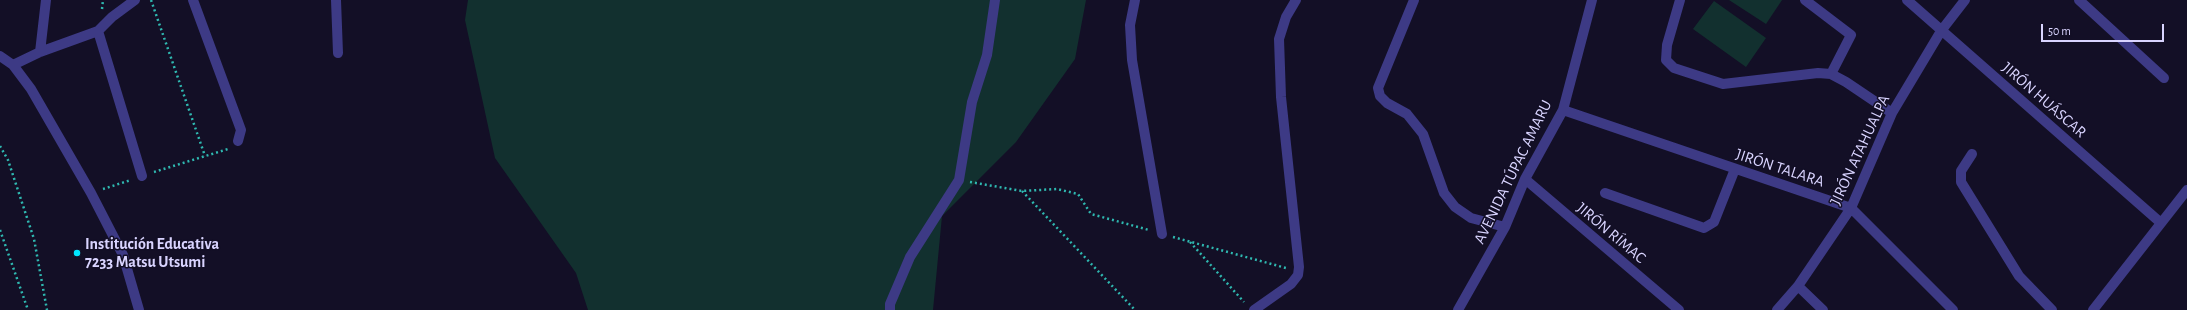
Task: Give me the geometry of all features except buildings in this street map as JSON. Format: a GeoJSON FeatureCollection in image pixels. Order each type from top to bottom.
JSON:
{"type":"FeatureCollection","features":[{"type":"Feature","properties":{"kind":"street"},"geometry":{"type":"LineString","coordinates":[[40,52],[46,0]]}},
{"type":"Feature","properties":{"kind":"street"},"geometry":{"type":"LineString","coordinates":[[13,65],[40,52],[98,31],[112,17],[135,0]]}},
{"type":"Feature","properties":{"kind":"street"},"geometry":{"type":"LineString","coordinates":[[193,0],[241,130],[238,141]]}},
{"type":"Feature","properties":{"kind":"street"},"geometry":{"type":"LineString","coordinates":[[336,0],[338,53]]}},
{"type":"Feature","properties":{"kind":"street"},"geometry":{"type":"LineString","coordinates":[[890,310],[890,304],[910,257],[959,180],[972,102],[986,55],[995,0]]}},
{"type":"Feature","properties":{"kind":"street"},"geometry":{"type":"LineString","coordinates":[[1135,0],[1130,25],[1132,60],[1162,234]]}},
{"type":"Feature","properties":{"kind":"street"},"geometry":{"type":"LineString","coordinates":[[1250,307],[1291,284],[1298,271],[1281,97],[1279,39],[1286,17],[1296,0]]}},
{"type":"Feature","properties":{"kind":"street"},"geometry":{"type":"LineString","coordinates":[[1414,0],[1378,88],[1380,96],[1387,103],[1407,114],[1423,134],[1444,193],[1455,207],[1472,218],[1505,227]]}},
{"type":"Feature","properties":{"kind":"street","name":"AVENIDA TÚPAC AMARU"},"geometry":{"type":"LineString","coordinates":[[1461,308],[1505,227],[1525,179],[1563,110],[1592,0]]}},
{"type":"Feature","properties":{"kind":"street"},"geometry":{"type":"LineString","coordinates":[[1680,0],[1667,45],[1666,60],[1674,68],[1723,84],[1818,73],[1831,74],[1846,82],[1892,113]]}},
{"type":"Feature","properties":{"kind":"street"},"geometry":{"type":"LineString","coordinates":[[1805,0],[1851,35],[1831,74]]}},
{"type":"Feature","properties":{"kind":"street","name":"JIRÓN HUÁSCAR"},"geometry":{"type":"LineString","coordinates":[[1907,0],[2161,223]]}},
{"type":"Feature","properties":{"kind":"street","name":"JIRÓN ATAHUALPA"},"geometry":{"type":"LineString","coordinates":[[1777,310],[1798,286],[1851,208],[1892,113],[1941,31],[1965,0]]}},
{"type":"Feature","properties":{"kind":"street"},"geometry":{"type":"LineString","coordinates":[[2079,0],[2164,78]]}},
{"type":"Feature","properties":{"kind":"street"},"geometry":{"type":"LineString","coordinates":[[98,31],[142,176]]}},
{"type":"Feature","properties":{"kind":"street"},"geometry":{"type":"LineString","coordinates":[[0,56],[13,65],[31,89],[91,193],[123,255],[139,310]]}},
{"type":"Feature","properties":{"kind":"street","name":"JIRÓN TALARA"},"geometry":{"type":"LineString","coordinates":[[1563,110],[1851,208],[1952,310]]}},
{"type":"Feature","properties":{"kind":"street"},"geometry":{"type":"LineString","coordinates":[[1972,154],[1961,170],[1961,182],[2019,276],[2052,310]]}},
{"type":"Feature","properties":{"kind":"street"},"geometry":{"type":"LineString","coordinates":[[1605,193],[1704,228],[1714,222],[1735,169]]}},
{"type":"Feature","properties":{"kind":"street","name":"JIRÓN RÍMAC"},"geometry":{"type":"LineString","coordinates":[[1525,179],[1679,310]]}},
{"type":"Feature","properties":{"kind":"street"},"geometry":{"type":"LineString","coordinates":[[2093,310],[2187,190]]}},
{"type":"Feature","properties":{"kind":"street"},"geometry":{"type":"LineString","coordinates":[[1798,286],[1823,310]]}},
{"type":"Feature","properties":{"kind":"path"},"geometry":{"type":"LineString","coordinates":[[150,0],[205,156]]}},
{"type":"Feature","properties":{"kind":"path"},"geometry":{"type":"LineString","coordinates":[[91,193],[232,147],[238,141]]}},
{"type":"Feature","properties":{"kind":"path"},"geometry":{"type":"LineString","coordinates":[[0,146],[8,160],[34,239],[47,310]]}},
{"type":"Feature","properties":{"kind":"path"},"geometry":{"type":"LineString","coordinates":[[959,180],[1022,191],[1057,189],[1078,194],[1091,214],[1298,271]]}},
{"type":"Feature","properties":{"kind":"path"},"geometry":{"type":"LineString","coordinates":[[1022,191],[1135,310]]}},
{"type":"Feature","properties":{"kind":"path"},"geometry":{"type":"LineString","coordinates":[[0,230],[28,310]]}},
{"type":"Feature","properties":{"kind":"path"},"geometry":{"type":"LineString","coordinates":[[1189,241],[1250,307]]}},
{"type":"Feature","properties":{"kind":"green space"},"geometry":{"type":"Polygon","coordinates":[[[468,0],[1086,0],[1075,59],[1016,142],[942,216],[933,310],[588,310],[576,273],[495,158],[465,20],[468,0]]]}},
{"type":"Feature","properties":{"kind":"green space"},"geometry":{"type":"Polygon","coordinates":[[[1729,0],[1782,0],[1766,24],[1729,0]]]}},
{"type":"Feature","properties":{"kind":"green space"},"geometry":{"type":"Polygon","coordinates":[[[1714,1],[1766,38],[1746,67],[1693,29],[1714,1]]]}},
{"type":"Feature","properties":{"kind":"place","name":"Institución Educativa 7233 Matsu Utsumi"},"geometry":{"type":"Point","coordinates":[77,253]}}]}
